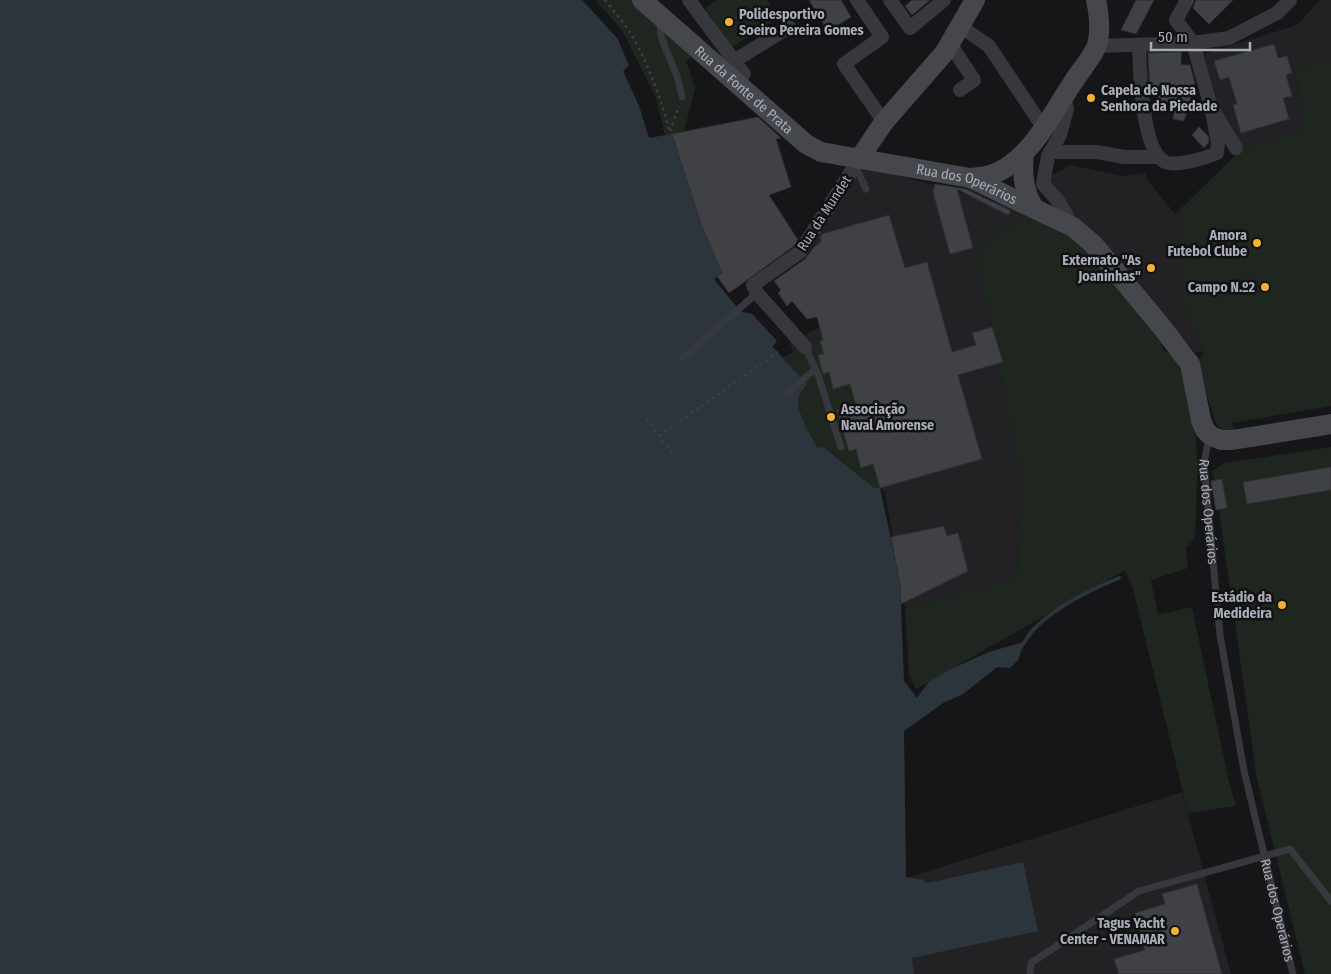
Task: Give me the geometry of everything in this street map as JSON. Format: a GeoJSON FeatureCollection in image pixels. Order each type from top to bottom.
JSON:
{"type":"FeatureCollection","features":[{"type":"Feature","properties":{"kind":"street","name":"Rua da Fonte de Prata"},"geometry":{"type":"LineString","coordinates":[[642,0],[806,144],[821,152],[857,162]]}},
{"type":"Feature","properties":{"kind":"street"},"geometry":{"type":"LineString","coordinates":[[689,0],[744,74],[734,81]]}},
{"type":"Feature","properties":{"kind":"street"},"geometry":{"type":"LineString","coordinates":[[857,0],[882,37],[844,64],[884,122]]}},
{"type":"Feature","properties":{"kind":"street"},"geometry":{"type":"LineString","coordinates":[[890,0],[910,28],[944,0]]}},
{"type":"Feature","properties":{"kind":"street"},"geometry":{"type":"LineString","coordinates":[[857,162],[884,122],[945,52],[975,0]]}},
{"type":"Feature","properties":{"kind":"street"},"geometry":{"type":"LineString","coordinates":[[970,178],[984,177],[996,173],[1024,154],[1097,46],[1100,15],[1096,0]]}},
{"type":"Feature","properties":{"kind":"street"},"geometry":{"type":"LineString","coordinates":[[1139,45],[1140,84],[1145,123],[1152,146],[1158,157],[1167,163],[1182,162],[1205,158],[1217,152],[1218,143],[1211,107],[1193,44],[1176,20],[1187,0]]}},
{"type":"Feature","properties":{"kind":"street"},"geometry":{"type":"LineString","coordinates":[[1097,46],[1193,44],[1229,38],[1277,13],[1290,0]]}},
{"type":"Feature","properties":{"kind":"street"},"geometry":{"type":"LineString","coordinates":[[960,26],[989,46],[1043,127]]}},
{"type":"Feature","properties":{"kind":"street"},"geometry":{"type":"LineString","coordinates":[[734,61],[790,27]]}},
{"type":"Feature","properties":{"kind":"street"},"geometry":{"type":"LineString","coordinates":[[950,44],[974,80],[960,90]]}},
{"type":"Feature","properties":{"kind":"street"},"geometry":{"type":"LineString","coordinates":[[1064,96],[1067,109],[1060,135],[1048,156],[1043,184],[1059,202],[1073,227]]}},
{"type":"Feature","properties":{"kind":"street"},"geometry":{"type":"LineString","coordinates":[[1211,107],[1236,148]]}},
{"type":"Feature","properties":{"kind":"street"},"geometry":{"type":"LineString","coordinates":[[1050,152],[1097,152],[1124,158],[1158,157]]}},
{"type":"Feature","properties":{"kind":"street"},"geometry":{"type":"LineString","coordinates":[[1024,154],[1022,173],[1024,186],[1034,208]]}},
{"type":"Feature","properties":{"kind":"street","name":"Rua dos Operários"},"geometry":{"type":"LineString","coordinates":[[857,162],[970,178],[1073,227],[1093,244],[1190,364],[1201,420],[1205,430],[1211,436]]}},
{"type":"Feature","properties":{"kind":"street","name":"Rua da Mundet"},"geometry":{"type":"LineString","coordinates":[[757,293],[753,285],[800,252],[857,162]]}},
{"type":"Feature","properties":{"kind":"street"},"geometry":{"type":"LineString","coordinates":[[757,293],[805,347]]}},
{"type":"Feature","properties":{"kind":"street"},"geometry":{"type":"LineString","coordinates":[[1211,436],[1221,440],[1232,440],[1331,424]]}},
{"type":"Feature","properties":{"kind":"lane"},"geometry":{"type":"LineString","coordinates":[[660,16],[661,36],[677,76],[682,97]]}},
{"type":"Feature","properties":{"kind":"lane"},"geometry":{"type":"LineString","coordinates":[[857,162],[866,189]]}},
{"type":"Feature","properties":{"kind":"lane"},"geometry":{"type":"LineString","coordinates":[[683,358],[757,293]]}},
{"type":"Feature","properties":{"kind":"lane"},"geometry":{"type":"LineString","coordinates":[[805,347],[815,369],[841,447]]}},
{"type":"Feature","properties":{"kind":"lane"},"geometry":{"type":"LineString","coordinates":[[788,393],[815,369]]}},
{"type":"Feature","properties":{"kind":"lane","name":"Rua dos Operários"},"geometry":{"type":"LineString","coordinates":[[1211,436],[1204,464],[1220,635],[1244,771],[1293,974]]}},
{"type":"Feature","properties":{"kind":"lane"},"geometry":{"type":"LineString","coordinates":[[1030,974],[1031,962],[1139,891],[1290,849],[1331,901]]}},
{"type":"Feature","properties":{"kind":"path"},"geometry":{"type":"LineString","coordinates":[[605,0],[624,23],[638,48],[652,78],[670,133],[682,97]]}},
{"type":"Feature","properties":{"kind":"path"},"geometry":{"type":"LineString","coordinates":[[659,436],[778,350]]}},
{"type":"Feature","properties":{"kind":"path"},"geometry":{"type":"LineString","coordinates":[[647,419],[674,455]]}},
{"type":"Feature","properties":{"kind":"shaded area"},"geometry":{"type":"Polygon","coordinates":[[[0,0],[582,0],[617,38],[629,65],[623,71],[639,106],[649,138],[672,134],[701,224],[722,273],[714,279],[740,311],[752,314],[777,341],[772,347],[807,384],[798,398],[799,410],[818,448],[823,447],[874,488],[880,488],[900,585],[904,681],[917,698],[929,682],[951,669],[989,652],[1024,642],[1018,660],[1010,668],[997,667],[963,694],[943,703],[904,731],[906,877],[923,880],[927,883],[1023,862],[1038,931],[912,958],[914,974],[0,974],[0,0]]]}},
{"type":"Feature","properties":{"kind":"shaded area"},"geometry":{"type":"Polygon","coordinates":[[[582,0],[617,38],[629,65],[623,71],[639,106],[649,138],[665,135],[656,98],[622,30],[595,0],[631,0],[692,56],[686,60],[695,89],[684,131],[672,134],[701,224],[722,273],[713,279],[740,311],[752,314],[777,341],[772,346],[783,357],[836,335],[880,488],[891,537],[901,604],[904,681],[916,698],[929,682],[916,689],[909,675],[905,608],[1017,578],[1020,473],[976,252],[1029,211],[1080,242],[1165,336],[1162,344],[1163,350],[1175,357],[1183,377],[1194,420],[1198,464],[1195,533],[1193,541],[1186,547],[1188,568],[1151,580],[1158,615],[1192,607],[1229,782],[1236,806],[1188,813],[1133,589],[1125,570],[953,668],[989,652],[1024,642],[1018,660],[1010,668],[997,667],[963,694],[943,703],[904,731],[906,877],[923,880],[927,883],[1023,862],[1038,931],[912,958],[914,974],[582,0]]]}},
{"type":"Feature","properties":{"kind":"shaded area","name":"Polidesportivo Soeiro Pereira Gomes"},"geometry":{"type":"Polygon","coordinates":[[[717,0],[768,0],[775,20],[732,47],[705,8],[717,0]]]}},
{"type":"Feature","properties":{"kind":"shaded area"},"geometry":{"type":"Polygon","coordinates":[[[1320,0],[1331,0],[1331,59],[1295,70],[1304,130],[1243,148],[1219,109],[1204,54],[1297,25],[1320,0]]]}},
{"type":"Feature","properties":{"kind":"shaded area","name":"Amora Futebol Clube"},"geometry":{"type":"Polygon","coordinates":[[[1331,59],[1331,406],[1232,423],[1235,434],[1223,431],[1215,421],[1198,365],[1204,351],[1187,314],[1181,282],[1182,232],[1175,214],[1243,148],[1304,130],[1295,69],[1331,59]]]}},
{"type":"Feature","properties":{"kind":"shaded area"},"geometry":{"type":"Polygon","coordinates":[[[860,165],[1029,211],[976,252],[1020,473],[1017,578],[905,608],[885,492],[825,438],[790,343],[838,317],[814,244],[860,165]]]}},
{"type":"Feature","properties":{"kind":"shaded area","name":"Externato \"As Joaninhas\""},"geometry":{"type":"Polygon","coordinates":[[[1070,165],[1122,176],[1145,173],[1148,181],[1175,214],[1182,232],[1187,314],[1204,351],[1196,353],[1087,232],[1048,185],[1048,178],[1070,165]]]}},
{"type":"Feature","properties":{"kind":"shaded area","name":"Estádio da Medideira"},"geometry":{"type":"Polygon","coordinates":[[[1331,447],[1331,974],[1305,974],[1257,779],[1219,510],[1216,510],[1211,481],[1214,480],[1212,471],[1225,463],[1331,447]]]}},
{"type":"Feature","properties":{"kind":"shaded area"},"geometry":{"type":"Polygon","coordinates":[[[1182,792],[1231,974],[914,974],[911,958],[1037,930],[1022,862],[927,883],[906,878],[1182,792]]]}},
{"type":"Feature","properties":{"kind":"building"},"geometry":{"type":"Polygon","coordinates":[[[809,0],[841,0],[851,17],[828,31],[809,0]]]}},
{"type":"Feature","properties":{"kind":"building"},"geometry":{"type":"Polygon","coordinates":[[[912,0],[930,0],[912,15],[905,6],[912,0]]]}},
{"type":"Feature","properties":{"kind":"building"},"geometry":{"type":"Polygon","coordinates":[[[1136,0],[1154,0],[1136,34],[1121,30],[1136,0]]]}},
{"type":"Feature","properties":{"kind":"building"},"geometry":{"type":"Polygon","coordinates":[[[1196,0],[1233,0],[1209,24],[1193,8],[1196,0]]]}},
{"type":"Feature","properties":{"kind":"building"},"geometry":{"type":"Polygon","coordinates":[[[1274,44],[1278,58],[1287,56],[1292,73],[1286,75],[1292,96],[1283,98],[1289,119],[1241,133],[1233,105],[1237,104],[1229,77],[1220,80],[1214,61],[1274,44]]]}},
{"type":"Feature","properties":{"kind":"building"},"geometry":{"type":"Polygon","coordinates":[[[1181,52],[1181,65],[1190,65],[1195,84],[1184,121],[1173,119],[1174,112],[1160,111],[1157,91],[1150,91],[1148,53],[1181,52]]]}},
{"type":"Feature","properties":{"kind":"building"},"geometry":{"type":"Polygon","coordinates":[[[758,117],[781,138],[776,139],[791,187],[769,195],[798,240],[794,246],[729,293],[717,276],[722,273],[701,224],[672,134],[758,117]]]}},
{"type":"Feature","properties":{"kind":"building"},"geometry":{"type":"Polygon","coordinates":[[[1199,127],[1208,136],[1209,142],[1204,148],[1192,135],[1199,127]]]}},
{"type":"Feature","properties":{"kind":"building"},"geometry":{"type":"Polygon","coordinates":[[[935,184],[966,189],[1011,211],[1008,215],[957,189],[973,248],[950,254],[933,192],[935,184]]]}},
{"type":"Feature","properties":{"kind":"building"},"geometry":{"type":"Polygon","coordinates":[[[889,215],[905,268],[927,262],[952,352],[976,345],[972,333],[992,327],[1003,362],[958,375],[982,459],[880,488],[873,464],[861,468],[856,449],[849,451],[837,410],[856,405],[850,384],[833,389],[829,372],[823,374],[818,355],[824,354],[820,341],[823,340],[817,317],[807,319],[792,301],[787,306],[778,293],[781,290],[774,281],[805,259],[813,248],[821,242],[820,237],[822,234],[889,215]]]}},
{"type":"Feature","properties":{"kind":"building"},"geometry":{"type":"Polygon","coordinates":[[[1331,467],[1331,490],[1247,504],[1243,482],[1331,467]]]}},
{"type":"Feature","properties":{"kind":"building"},"geometry":{"type":"Polygon","coordinates":[[[1222,479],[1227,508],[1216,510],[1211,481],[1222,479]]]}},
{"type":"Feature","properties":{"kind":"building"},"geometry":{"type":"Polygon","coordinates":[[[944,526],[947,536],[958,533],[968,571],[901,604],[900,585],[891,537],[944,526]]]}},
{"type":"Feature","properties":{"kind":"building","name":"Tagus Yacht Center - VENAMAR"},"geometry":{"type":"Polygon","coordinates":[[[1197,884],[1222,974],[1119,974],[1114,959],[1145,950],[1135,913],[1165,904],[1162,894],[1197,884]]]}},
{"type":"Feature","properties":{"kind":"waterway"},"geometry":{"type":"LineString","coordinates":[[1021,647],[1032,631],[1051,614],[1084,594],[1119,578]]}},
{"type":"Feature","properties":{"kind":"place","name":"Polidesportivo Soeiro Pereira Gomes"},"geometry":{"type":"Point","coordinates":[729,22]}},
{"type":"Feature","properties":{"kind":"place","name":"Capela de Nossa Senhora da Piedade"},"geometry":{"type":"Point","coordinates":[1091,98]}},
{"type":"Feature","properties":{"kind":"place","name":"Amora Futebol Clube"},"geometry":{"type":"Point","coordinates":[1257,243]}},
{"type":"Feature","properties":{"kind":"place","name":"Externato \"As Joaninhas\""},"geometry":{"type":"Point","coordinates":[1151,268]}},
{"type":"Feature","properties":{"kind":"place","name":"Campo N.º2"},"geometry":{"type":"Point","coordinates":[1265,287]}},
{"type":"Feature","properties":{"kind":"place","name":"Associação Naval Amorense"},"geometry":{"type":"Point","coordinates":[831,417]}},
{"type":"Feature","properties":{"kind":"place","name":"Estádio da Medideira"},"geometry":{"type":"Point","coordinates":[1282,605]}},
{"type":"Feature","properties":{"kind":"place","name":"Tagus Yacht Center - VENAMAR"},"geometry":{"type":"Point","coordinates":[1175,931]}}]}
